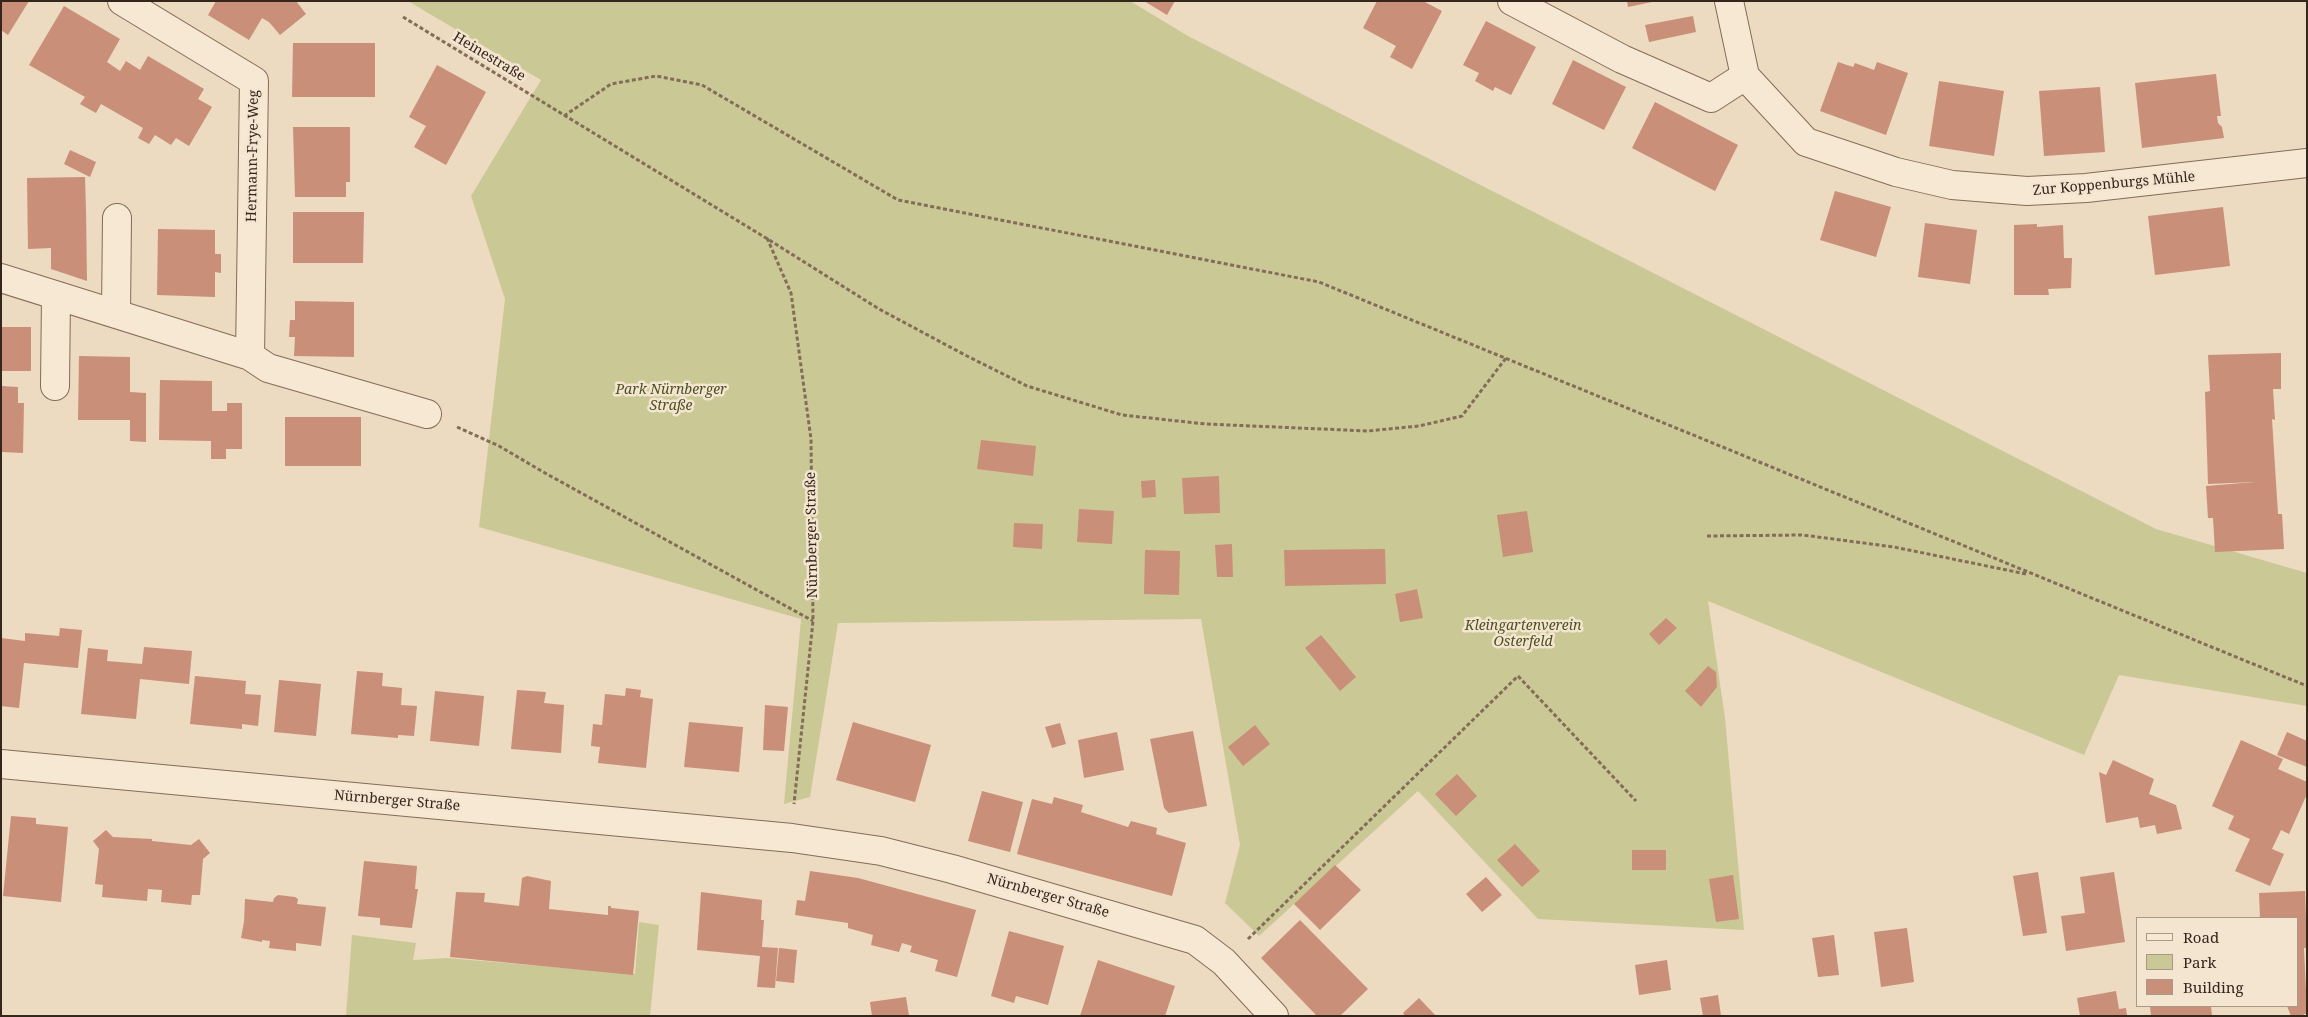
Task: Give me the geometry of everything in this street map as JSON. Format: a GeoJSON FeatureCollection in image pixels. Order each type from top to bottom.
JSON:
{"type":"FeatureCollection","features":[{"type":"Feature","properties":{"kind":"street","name":"Hermann-Frye-Weg"},"geometry":{"type":"LineString","coordinates":[[122,1],[254,81],[250,356]]}},
{"type":"Feature","properties":{"kind":"street"},"geometry":{"type":"LineString","coordinates":[[1512,1],[1622,60],[1711,98],[1746,76]]}},
{"type":"Feature","properties":{"kind":"street","name":"Zur Koppenburgs Mühle"},"geometry":{"type":"LineString","coordinates":[[1729,1],[1746,76],[1806,142],[1887,170],[1952,185],[2027,191],[2086,188],[2307,163]]}},
{"type":"Feature","properties":{"kind":"street"},"geometry":{"type":"LineString","coordinates":[[116,314],[117,218]]}},
{"type":"Feature","properties":{"kind":"street"},"geometry":{"type":"LineString","coordinates":[[1,278],[250,356],[268,368],[427,414]]}},
{"type":"Feature","properties":{"kind":"street"},"geometry":{"type":"LineString","coordinates":[[56,296],[56,386]]}},
{"type":"Feature","properties":{"kind":"street","name":"Nürnberger Straße"},"geometry":{"type":"LineString","coordinates":[[1,764],[792,838],[881,851],[1162,928],[1195,940],[1224,962],[1274,1016]]}},
{"type":"Feature","properties":{"kind":"path","name":"Heinestraße"},"geometry":{"type":"LineString","coordinates":[[403,17],[879,309],[965,356],[1028,386],[1122,415],[1206,424],[1368,431],[1420,426],[1462,416],[1506,358]]}},
{"type":"Feature","properties":{"kind":"path"},"geometry":{"type":"LineString","coordinates":[[564,116],[611,84],[656,76],[702,86],[898,200],[1319,282],[2307,686]]}},
{"type":"Feature","properties":{"kind":"path","name":"Nürnberger Straße"},"geometry":{"type":"LineString","coordinates":[[766,238],[791,293],[811,439],[813,621],[792,838]]}},
{"type":"Feature","properties":{"kind":"path"},"geometry":{"type":"LineString","coordinates":[[427,414],[499,446],[545,474],[813,621]]}},
{"type":"Feature","properties":{"kind":"path"},"geometry":{"type":"LineString","coordinates":[[1707,536],[1802,535],[1894,547],[2034,575]]}},
{"type":"Feature","properties":{"kind":"path"},"geometry":{"type":"LineString","coordinates":[[1224,962],[1518,676],[1636,801]]}},
{"type":"Feature","properties":{"kind":"green space"},"geometry":{"type":"Polygon","coordinates":[[[408,1],[1130,1],[1188,36],[2156,529],[2307,573],[2307,706],[2119,675],[2084,755],[1708,601],[1725,718],[1744,930],[1538,919],[1418,791],[1259,936],[1225,903],[1240,845],[1201,619],[838,623],[810,797],[784,804],[801,619],[479,527],[505,299],[471,196],[541,80],[408,1]]]}},
{"type":"Feature","properties":{"kind":"green space"},"geometry":{"type":"Polygon","coordinates":[[[639,922],[659,925],[650,1016],[346,1016],[352,935],[416,943],[413,960],[447,958],[635,974],[639,922]]]}},
{"type":"Feature","properties":{"kind":"building"},"geometry":{"type":"Polygon","coordinates":[[[1,1],[29,1],[8,35],[1,30],[1,1]]]}},
{"type":"Feature","properties":{"kind":"building"},"geometry":{"type":"Polygon","coordinates":[[[216,1],[296,1],[306,14],[280,35],[269,22],[262,18],[249,40],[208,15],[216,1]]]}},
{"type":"Feature","properties":{"kind":"building"},"geometry":{"type":"Polygon","coordinates":[[[1144,1],[1175,1],[1167,15],[1144,1]]]}},
{"type":"Feature","properties":{"kind":"building"},"geometry":{"type":"Polygon","coordinates":[[[1377,1],[1423,1],[1442,11],[1412,69],[1390,57],[1396,46],[1363,28],[1377,1]]]}},
{"type":"Feature","properties":{"kind":"building"},"geometry":{"type":"Polygon","coordinates":[[[1627,1],[1652,1],[1652,2],[1628,7],[1627,1]]]}},
{"type":"Feature","properties":{"kind":"building"},"geometry":{"type":"Polygon","coordinates":[[[64,6],[120,39],[107,62],[120,71],[126,61],[140,70],[148,56],[204,89],[198,99],[212,107],[189,146],[176,138],[171,145],[155,135],[149,144],[138,138],[143,128],[101,104],[96,113],[80,104],[85,97],[29,65],[64,6]]]}},
{"type":"Feature","properties":{"kind":"building"},"geometry":{"type":"Polygon","coordinates":[[[1693,16],[1696,32],[1649,42],[1645,25],[1693,16]]]}},
{"type":"Feature","properties":{"kind":"building"},"geometry":{"type":"Polygon","coordinates":[[[1486,21],[1536,47],[1511,95],[1495,87],[1493,91],[1475,81],[1479,73],[1463,65],[1486,21]]]}},
{"type":"Feature","properties":{"kind":"building"},"geometry":{"type":"Polygon","coordinates":[[[293,43],[375,43],[375,97],[292,97],[293,43]]]}},
{"type":"Feature","properties":{"kind":"building"},"geometry":{"type":"Polygon","coordinates":[[[1573,60],[1626,87],[1604,130],[1552,104],[1573,60]]]}},
{"type":"Feature","properties":{"kind":"building"},"geometry":{"type":"Polygon","coordinates":[[[1838,62],[1853,67],[1855,63],[1874,70],[1877,62],[1908,73],[1886,135],[1820,111],[1838,62]]]}},
{"type":"Feature","properties":{"kind":"building"},"geometry":{"type":"Polygon","coordinates":[[[437,65],[486,92],[446,165],[414,147],[426,126],[409,117],[437,65]]]}},
{"type":"Feature","properties":{"kind":"building"},"geometry":{"type":"Polygon","coordinates":[[[2216,74],[2221,116],[2217,116],[2224,138],[2142,148],[2135,83],[2216,74]]]}},
{"type":"Feature","properties":{"kind":"building"},"geometry":{"type":"Polygon","coordinates":[[[1939,81],[2004,91],[1994,156],[1929,146],[1939,81]]]}},
{"type":"Feature","properties":{"kind":"building"},"geometry":{"type":"Polygon","coordinates":[[[2100,87],[2105,152],[2044,156],[2039,91],[2100,87]]]}},
{"type":"Feature","properties":{"kind":"building"},"geometry":{"type":"Polygon","coordinates":[[[1655,102],[1738,145],[1715,191],[1632,148],[1655,102]]]}},
{"type":"Feature","properties":{"kind":"building"},"geometry":{"type":"Polygon","coordinates":[[[293,127],[350,127],[350,182],[346,182],[346,197],[295,197],[293,127]]]}},
{"type":"Feature","properties":{"kind":"building"},"geometry":{"type":"Polygon","coordinates":[[[70,150],[96,162],[90,177],[64,164],[70,150]]]}},
{"type":"Feature","properties":{"kind":"building"},"geometry":{"type":"Polygon","coordinates":[[[85,177],[87,281],[51,269],[51,248],[28,249],[27,178],[85,177]]]}},
{"type":"Feature","properties":{"kind":"building"},"geometry":{"type":"Polygon","coordinates":[[[1835,191],[1891,207],[1876,257],[1820,240],[1835,191]]]}},
{"type":"Feature","properties":{"kind":"building"},"geometry":{"type":"Polygon","coordinates":[[[2223,207],[2230,266],[2155,275],[2148,216],[2223,207]]]}},
{"type":"Feature","properties":{"kind":"building"},"geometry":{"type":"Polygon","coordinates":[[[293,212],[364,212],[363,263],[293,263],[293,212]]]}},
{"type":"Feature","properties":{"kind":"building"},"geometry":{"type":"Polygon","coordinates":[[[1925,223],[1977,230],[1970,284],[1918,277],[1925,223]]]}},
{"type":"Feature","properties":{"kind":"building"},"geometry":{"type":"Polygon","coordinates":[[[2037,224],[2037,227],[2063,225],[2064,258],[2072,258],[2071,288],[2048,289],[2049,295],[2014,295],[2014,225],[2037,224]]]}},
{"type":"Feature","properties":{"kind":"building"},"geometry":{"type":"Polygon","coordinates":[[[158,229],[215,230],[215,254],[221,254],[221,273],[215,272],[215,297],[157,295],[158,229]]]}},
{"type":"Feature","properties":{"kind":"building"},"geometry":{"type":"Polygon","coordinates":[[[295,301],[354,302],[354,357],[294,356],[295,337],[289,337],[290,320],[295,320],[295,301]]]}},
{"type":"Feature","properties":{"kind":"building"},"geometry":{"type":"Polygon","coordinates":[[[1,327],[31,327],[31,371],[1,371],[1,327]]]}},
{"type":"Feature","properties":{"kind":"building"},"geometry":{"type":"Polygon","coordinates":[[[2281,353],[2281,389],[2273,389],[2275,420],[2272,419],[2278,514],[2282,514],[2284,549],[2215,552],[2213,518],[2208,518],[2206,486],[2255,482],[2208,484],[2205,392],[2210,391],[2208,355],[2281,353]]]}},
{"type":"Feature","properties":{"kind":"building"},"geometry":{"type":"Polygon","coordinates":[[[79,356],[130,357],[130,392],[146,393],[146,442],[130,441],[130,420],[78,420],[79,356]]]}},
{"type":"Feature","properties":{"kind":"building"},"geometry":{"type":"Polygon","coordinates":[[[160,380],[212,381],[212,411],[227,411],[227,403],[242,403],[242,449],[226,449],[226,459],[211,459],[211,441],[159,440],[160,380]]]}},
{"type":"Feature","properties":{"kind":"building"},"geometry":{"type":"Polygon","coordinates":[[[1,386],[18,387],[18,403],[24,403],[23,453],[1,452],[1,386]]]}},
{"type":"Feature","properties":{"kind":"building"},"geometry":{"type":"Polygon","coordinates":[[[285,417],[361,417],[361,466],[285,466],[285,417]]]}},
{"type":"Feature","properties":{"kind":"building"},"geometry":{"type":"Polygon","coordinates":[[[981,440],[1036,446],[1033,476],[977,469],[981,440]]]}},
{"type":"Feature","properties":{"kind":"building"},"geometry":{"type":"Polygon","coordinates":[[[1219,476],[1220,513],[1184,514],[1182,478],[1219,476]]]}},
{"type":"Feature","properties":{"kind":"building"},"geometry":{"type":"Polygon","coordinates":[[[1155,480],[1156,497],[1142,498],[1141,481],[1155,480]]]}},
{"type":"Feature","properties":{"kind":"building"},"geometry":{"type":"Polygon","coordinates":[[[1079,509],[1114,511],[1112,544],[1077,542],[1079,509]]]}},
{"type":"Feature","properties":{"kind":"building"},"geometry":{"type":"Polygon","coordinates":[[[1527,511],[1533,552],[1503,557],[1497,515],[1527,511]]]}},
{"type":"Feature","properties":{"kind":"building"},"geometry":{"type":"Polygon","coordinates":[[[1014,523],[1043,524],[1042,549],[1013,547],[1014,523]]]}},
{"type":"Feature","properties":{"kind":"building"},"geometry":{"type":"Polygon","coordinates":[[[1232,544],[1233,577],[1217,577],[1215,545],[1232,544]]]}},
{"type":"Feature","properties":{"kind":"building"},"geometry":{"type":"Polygon","coordinates":[[[1385,549],[1386,584],[1285,586],[1284,550],[1385,549]]]}},
{"type":"Feature","properties":{"kind":"building"},"geometry":{"type":"Polygon","coordinates":[[[1145,550],[1180,551],[1179,595],[1144,594],[1145,550]]]}},
{"type":"Feature","properties":{"kind":"building"},"geometry":{"type":"Polygon","coordinates":[[[1417,589],[1423,618],[1400,622],[1395,594],[1417,589]]]}},
{"type":"Feature","properties":{"kind":"building"},"geometry":{"type":"Polygon","coordinates":[[[1666,618],[1677,628],[1659,645],[1649,634],[1666,618]]]}},
{"type":"Feature","properties":{"kind":"building"},"geometry":{"type":"Polygon","coordinates":[[[60,628],[82,630],[78,668],[24,663],[19,708],[1,706],[1,638],[25,641],[25,633],[59,636],[60,628]]]}},
{"type":"Feature","properties":{"kind":"building"},"geometry":{"type":"Polygon","coordinates":[[[1321,635],[1356,677],[1340,691],[1305,648],[1321,635]]]}},
{"type":"Feature","properties":{"kind":"building"},"geometry":{"type":"Polygon","coordinates":[[[144,647],[192,651],[189,684],[140,679],[136,719],[81,714],[88,648],[108,650],[107,661],[142,664],[144,647]]]}},
{"type":"Feature","properties":{"kind":"building"},"geometry":{"type":"Polygon","coordinates":[[[1708,666],[1716,672],[1717,687],[1701,707],[1685,691],[1708,666]]]}},
{"type":"Feature","properties":{"kind":"building"},"geometry":{"type":"Polygon","coordinates":[[[357,671],[383,673],[382,686],[402,688],[401,705],[417,706],[414,736],[398,735],[398,738],[351,734],[357,671]]]}},
{"type":"Feature","properties":{"kind":"building"},"geometry":{"type":"Polygon","coordinates":[[[195,676],[246,681],[245,694],[261,695],[258,726],[242,724],[242,729],[190,724],[195,676]]]}},
{"type":"Feature","properties":{"kind":"building"},"geometry":{"type":"Polygon","coordinates":[[[279,680],[321,684],[316,736],[274,732],[279,680]]]}},
{"type":"Feature","properties":{"kind":"building"},"geometry":{"type":"Polygon","coordinates":[[[626,688],[641,690],[640,697],[653,699],[646,768],[598,763],[600,747],[591,746],[593,724],[602,725],[605,694],[625,696],[626,688]]]}},
{"type":"Feature","properties":{"kind":"building"},"geometry":{"type":"Polygon","coordinates":[[[517,690],[546,692],[544,703],[564,705],[561,753],[511,749],[517,690]]]}},
{"type":"Feature","properties":{"kind":"building"},"geometry":{"type":"Polygon","coordinates":[[[435,691],[484,696],[479,746],[430,741],[435,691]]]}},
{"type":"Feature","properties":{"kind":"building"},"geometry":{"type":"Polygon","coordinates":[[[765,705],[788,707],[784,751],[763,750],[765,705]]]}},
{"type":"Feature","properties":{"kind":"building"},"geometry":{"type":"Polygon","coordinates":[[[689,722],[743,727],[739,772],[684,767],[689,722]]]}},
{"type":"Feature","properties":{"kind":"building"},"geometry":{"type":"Polygon","coordinates":[[[853,722],[931,745],[915,802],[836,780],[853,722]]]}},
{"type":"Feature","properties":{"kind":"building"},"geometry":{"type":"Polygon","coordinates":[[[1060,723],[1066,744],[1052,748],[1045,727],[1060,723]]]}},
{"type":"Feature","properties":{"kind":"building"},"geometry":{"type":"Polygon","coordinates":[[[1255,725],[1270,744],[1243,766],[1228,747],[1255,725]]]}},
{"type":"Feature","properties":{"kind":"building"},"geometry":{"type":"Polygon","coordinates":[[[1193,731],[1207,806],[1169,813],[1164,808],[1150,739],[1193,731]]]}},
{"type":"Feature","properties":{"kind":"building"},"geometry":{"type":"Polygon","coordinates":[[[1117,732],[1124,770],[1084,778],[1078,740],[1117,732]]]}},
{"type":"Feature","properties":{"kind":"building"},"geometry":{"type":"Polygon","coordinates":[[[2287,732],[2307,741],[2307,767],[2277,755],[2287,732]]]}},
{"type":"Feature","properties":{"kind":"building"},"geometry":{"type":"Polygon","coordinates":[[[2241,740],[2283,759],[2278,769],[2307,782],[2307,794],[2289,834],[2281,830],[2272,849],[2284,854],[2270,886],[2235,871],[2250,839],[2228,829],[2234,816],[2212,806],[2241,740]]]}},
{"type":"Feature","properties":{"kind":"building"},"geometry":{"type":"Polygon","coordinates":[[[2113,760],[2154,779],[2149,794],[2176,805],[2182,829],[2157,834],[2155,825],[2140,828],[2138,817],[2106,823],[2099,772],[2106,775],[2113,760]]]}},
{"type":"Feature","properties":{"kind":"building"},"geometry":{"type":"Polygon","coordinates":[[[1457,774],[1477,796],[1456,816],[1435,794],[1457,774]]]}},
{"type":"Feature","properties":{"kind":"building"},"geometry":{"type":"Polygon","coordinates":[[[982,791],[1023,802],[1010,852],[968,841],[982,791]]]}},
{"type":"Feature","properties":{"kind":"building"},"geometry":{"type":"Polygon","coordinates":[[[1054,797],[1083,805],[1081,812],[1128,827],[1131,821],[1157,828],[1156,834],[1186,843],[1172,896],[1017,854],[1032,799],[1052,804],[1054,797]]]}},
{"type":"Feature","properties":{"kind":"building"},"geometry":{"type":"Polygon","coordinates":[[[11,816],[36,818],[36,824],[68,827],[61,902],[3,896],[11,816]]]}},
{"type":"Feature","properties":{"kind":"building"},"geometry":{"type":"Polygon","coordinates":[[[106,830],[113,837],[152,839],[152,841],[191,845],[199,839],[210,853],[203,859],[200,895],[192,895],[191,905],[161,902],[162,890],[148,889],[147,901],[102,897],[103,885],[95,884],[99,849],[93,841],[106,830]]]}},
{"type":"Feature","properties":{"kind":"building"},"geometry":{"type":"Polygon","coordinates":[[[1515,844],[1540,871],[1522,887],[1497,860],[1515,844]]]}},
{"type":"Feature","properties":{"kind":"building"},"geometry":{"type":"Polygon","coordinates":[[[1632,850],[1666,850],[1666,870],[1632,870],[1632,850]]]}},
{"type":"Feature","properties":{"kind":"building"},"geometry":{"type":"Polygon","coordinates":[[[364,861],[417,866],[415,889],[418,889],[412,928],[380,925],[380,918],[358,916],[364,861]]]}},
{"type":"Feature","properties":{"kind":"building"},"geometry":{"type":"Polygon","coordinates":[[[1335,865],[1361,890],[1320,930],[1294,904],[1335,865]]]}},
{"type":"Feature","properties":{"kind":"building"},"geometry":{"type":"Polygon","coordinates":[[[810,871],[858,878],[976,910],[957,977],[935,971],[938,960],[910,952],[912,946],[902,943],[899,952],[871,945],[873,935],[848,928],[848,923],[795,915],[797,900],[805,901],[810,871]]]}},
{"type":"Feature","properties":{"kind":"building"},"geometry":{"type":"Polygon","coordinates":[[[2038,872],[2047,933],[2023,936],[2013,876],[2038,872]]]}},
{"type":"Feature","properties":{"kind":"building"},"geometry":{"type":"Polygon","coordinates":[[[2114,872],[2125,942],[2066,951],[2061,916],[2085,913],[2080,877],[2114,872]]]}},
{"type":"Feature","properties":{"kind":"building"},"geometry":{"type":"Polygon","coordinates":[[[1733,875],[1739,919],[1716,922],[1709,879],[1733,875]]]}},
{"type":"Feature","properties":{"kind":"building"},"geometry":{"type":"Polygon","coordinates":[[[527,876],[551,881],[549,909],[608,915],[608,906],[639,911],[633,975],[450,957],[456,892],[485,893],[484,902],[519,906],[522,878],[527,876]]]}},
{"type":"Feature","properties":{"kind":"building"},"geometry":{"type":"Polygon","coordinates":[[[1486,877],[1502,895],[1482,912],[1466,894],[1486,877]]]}},
{"type":"Feature","properties":{"kind":"building"},"geometry":{"type":"Polygon","coordinates":[[[2305,891],[2307,948],[2304,948],[2307,1013],[2301,1016],[2291,1016],[2287,1007],[2298,1007],[2298,917],[2260,917],[2259,893],[2305,891]]]}},
{"type":"Feature","properties":{"kind":"building"},"geometry":{"type":"Polygon","coordinates":[[[701,892],[762,900],[761,920],[764,920],[762,947],[778,948],[775,988],[757,987],[760,956],[697,950],[701,892]]]}},
{"type":"Feature","properties":{"kind":"building"},"geometry":{"type":"Polygon","coordinates":[[[278,895],[295,897],[298,899],[297,904],[326,907],[321,946],[296,943],[296,951],[269,948],[270,941],[262,940],[262,942],[241,938],[245,899],[273,902],[274,898],[278,895]]]}},
{"type":"Feature","properties":{"kind":"building"},"geometry":{"type":"Polygon","coordinates":[[[1300,920],[1368,989],[1340,1016],[1317,1016],[1261,958],[1300,920]]]}},
{"type":"Feature","properties":{"kind":"building"},"geometry":{"type":"Polygon","coordinates":[[[1907,928],[1914,982],[1881,987],[1874,932],[1907,928]]]}},
{"type":"Feature","properties":{"kind":"building"},"geometry":{"type":"Polygon","coordinates":[[[1009,931],[1064,946],[1048,1005],[1016,996],[1014,1003],[991,996],[1009,931]]]}},
{"type":"Feature","properties":{"kind":"building"},"geometry":{"type":"Polygon","coordinates":[[[1834,935],[1839,975],[1818,977],[1812,938],[1834,935]]]}},
{"type":"Feature","properties":{"kind":"building"},"geometry":{"type":"Polygon","coordinates":[[[779,948],[797,950],[794,983],[776,981],[779,948]]]}},
{"type":"Feature","properties":{"kind":"building"},"geometry":{"type":"Polygon","coordinates":[[[1098,960],[1175,986],[1165,1016],[1080,1016],[1098,960]]]}},
{"type":"Feature","properties":{"kind":"building"},"geometry":{"type":"Polygon","coordinates":[[[1667,960],[1671,990],[1639,995],[1635,965],[1667,960]]]}},
{"type":"Feature","properties":{"kind":"building"},"geometry":{"type":"Polygon","coordinates":[[[2116,991],[2119,1009],[2126,1008],[2127,1016],[2080,1016],[2077,998],[2116,991]]]}},
{"type":"Feature","properties":{"kind":"building"},"geometry":{"type":"Polygon","coordinates":[[[1718,995],[1721,1016],[1703,1016],[1700,998],[1718,995]]]}},
{"type":"Feature","properties":{"kind":"building"},"geometry":{"type":"Polygon","coordinates":[[[906,997],[909,1016],[872,1016],[870,1002],[906,997]]]}},
{"type":"Feature","properties":{"kind":"building"},"geometry":{"type":"Polygon","coordinates":[[[1419,998],[1436,1016],[1405,1016],[1403,1013],[1419,998]]]}},
{"type":"Feature","properties":{"kind":"building"},"geometry":{"type":"Polygon","coordinates":[[[2150,1007],[2211,1007],[2212,1016],[2151,1016],[2150,1007]]]}},
{"type":"Feature","properties":{"kind":"park label","name":"Park Nürnberger Straße"},"geometry":{"type":"Point","coordinates":[671,398]}},
{"type":"Feature","properties":{"kind":"park label","name":"Kleingartenverein Osterfeld"},"geometry":{"type":"Point","coordinates":[1523,634]}}]}
